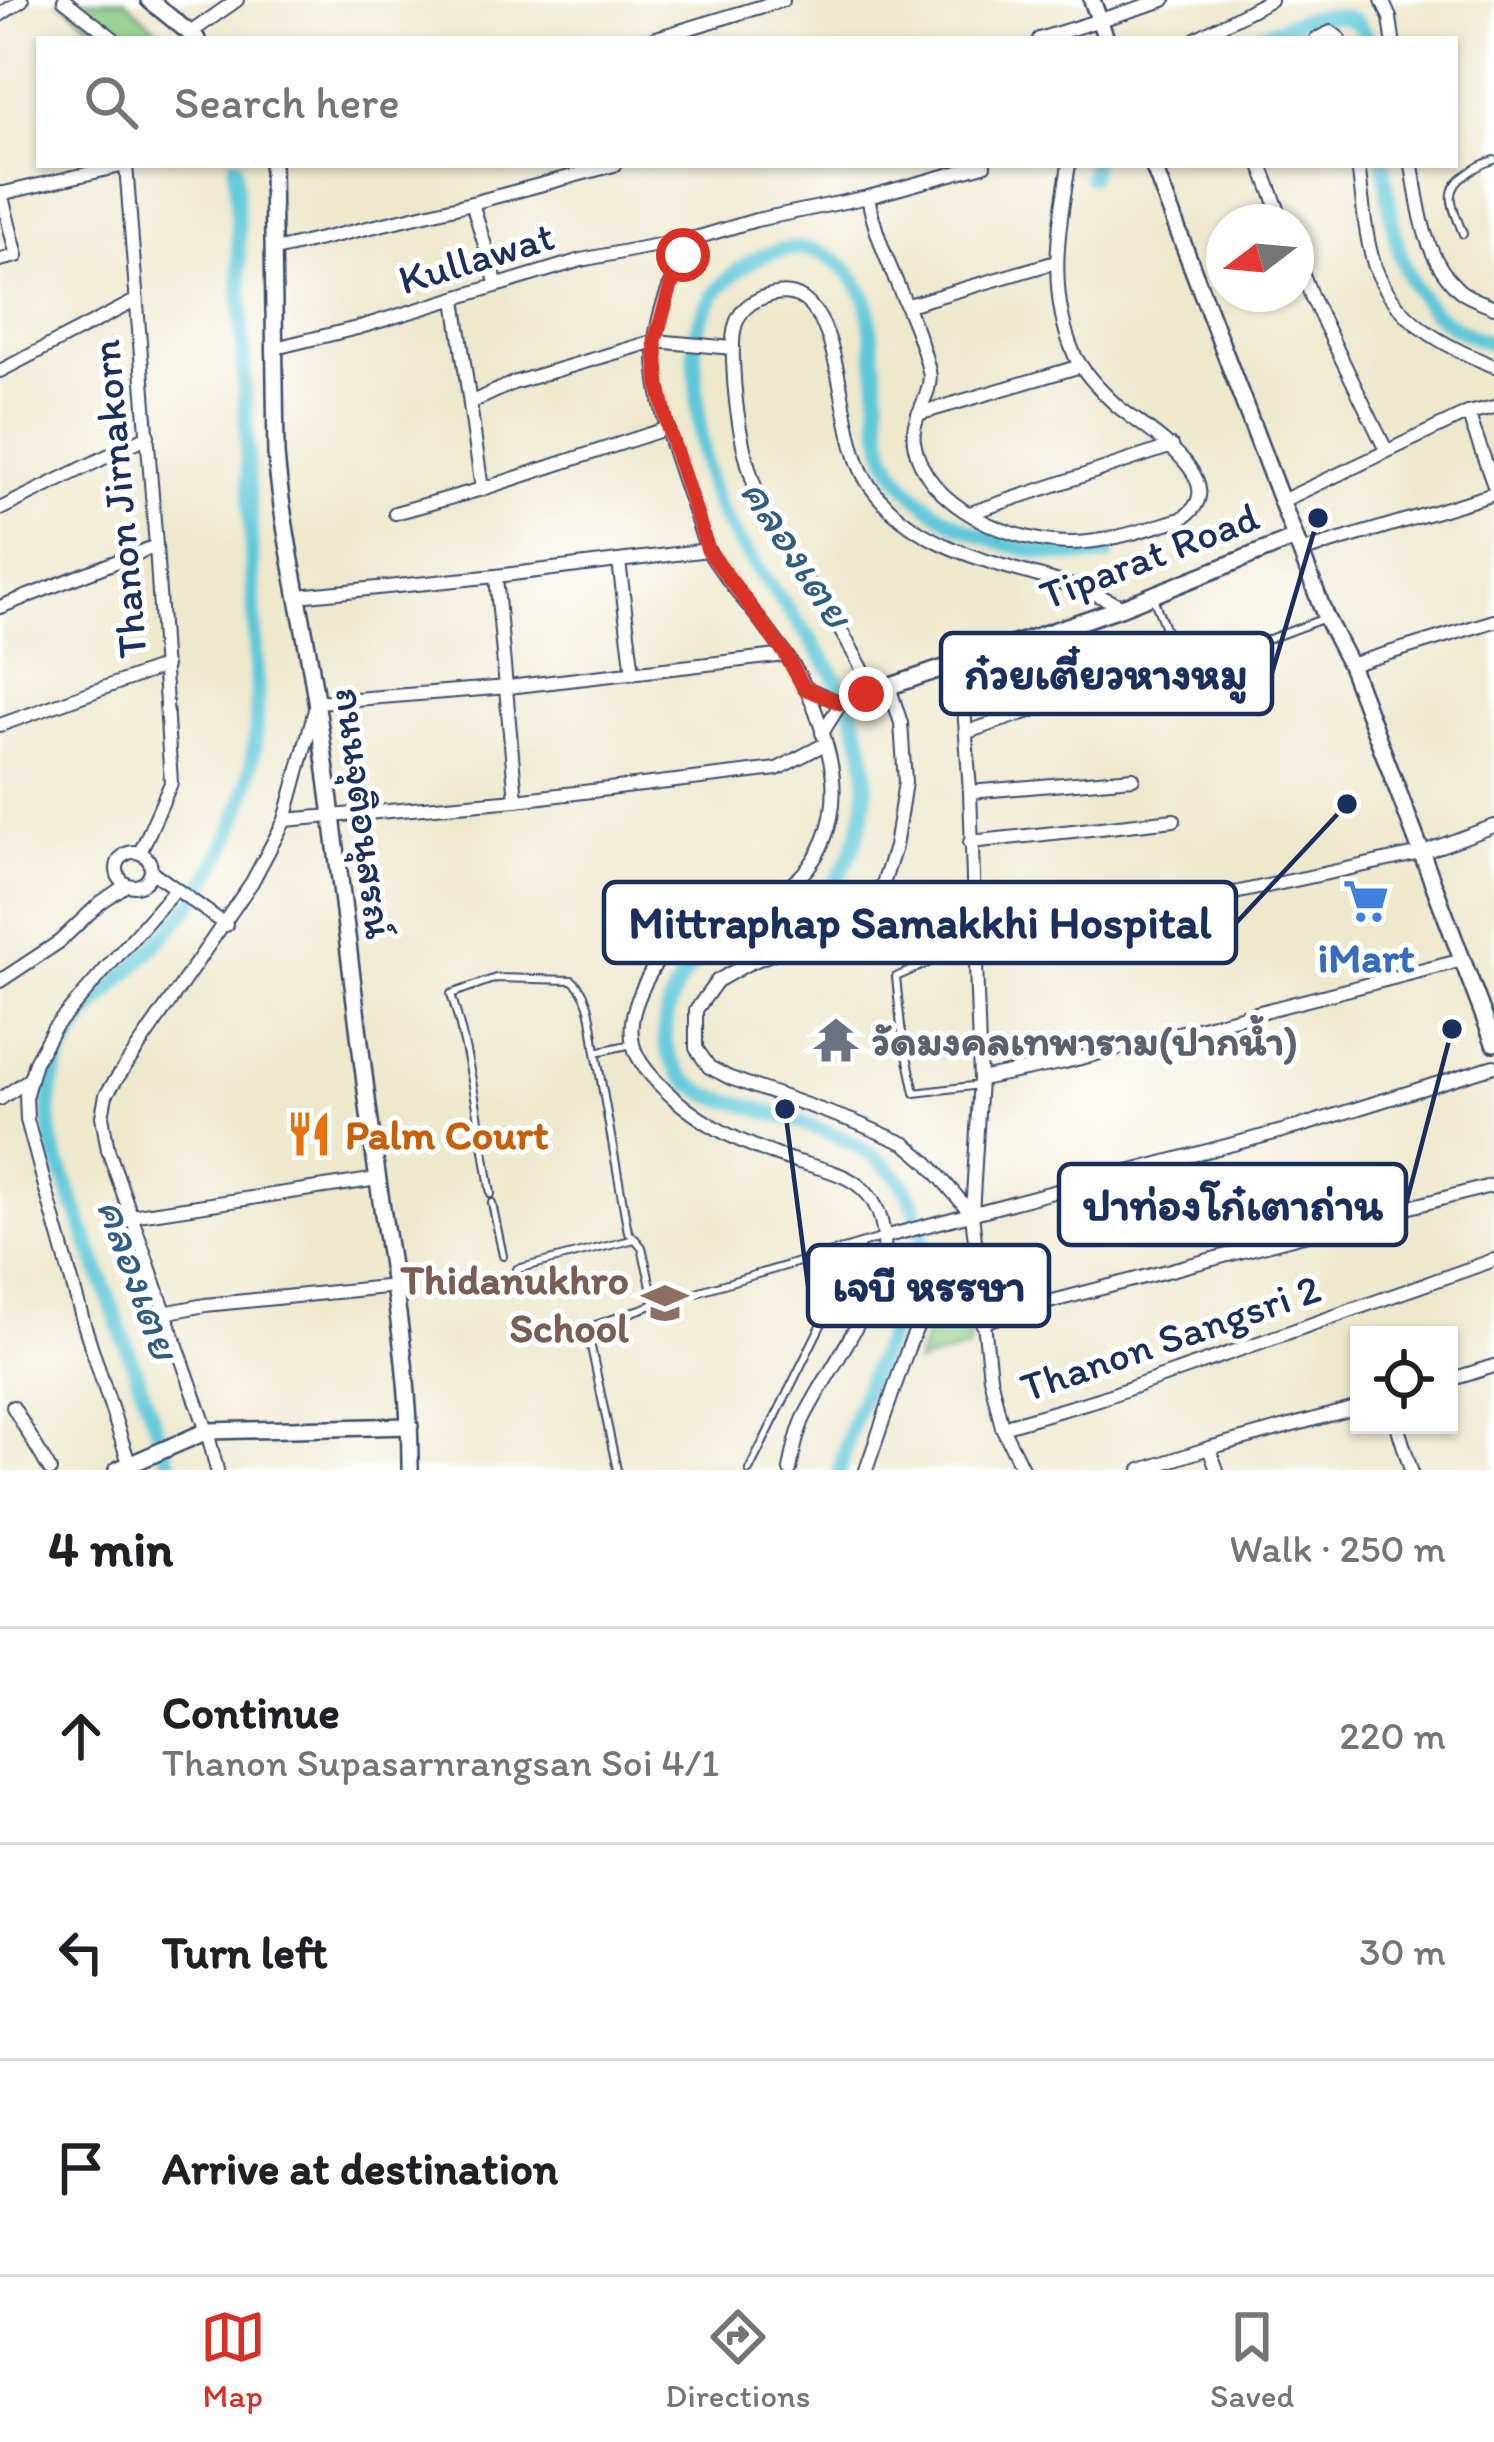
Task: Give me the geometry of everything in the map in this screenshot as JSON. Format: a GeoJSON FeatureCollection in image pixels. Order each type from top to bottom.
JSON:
{"type":"FeatureCollection","features":[{"type":"Feature","properties":{"kind":"street"},"geometry":{"type":"LineString","coordinates":[[0,15],[22,0]]}},
{"type":"Feature","properties":{"kind":"street"},"geometry":{"type":"LineString","coordinates":[[64,0],[110,36]]}},
{"type":"Feature","properties":{"kind":"street"},"geometry":{"type":"LineString","coordinates":[[148,0],[194,36],[237,0]]}},
{"type":"Feature","properties":{"kind":"street"},"geometry":{"type":"LineString","coordinates":[[663,36],[783,0]]}},
{"type":"Feature","properties":{"kind":"street"},"geometry":{"type":"LineString","coordinates":[[1091,0],[1105,36]]}},
{"type":"Feature","properties":{"kind":"street"},"geometry":{"type":"LineString","coordinates":[[1049,36],[1164,0]]}},
{"type":"Feature","properties":{"kind":"street"},"geometry":{"type":"LineString","coordinates":[[1201,36],[1270,0]]}},
{"type":"Feature","properties":{"kind":"street"},"geometry":{"type":"LineString","coordinates":[[1382,0],[1393,36]]}},
{"type":"Feature","properties":{"kind":"street"},"geometry":{"type":"LineString","coordinates":[[0,260],[17,256],[1,194],[112,168]]}},
{"type":"Feature","properties":{"kind":"street","name":"Thanon Jirnakorn"},"geometry":{"type":"LineString","coordinates":[[125,168],[171,783],[134,853]]}},
{"type":"Feature","properties":{"kind":"street","name":"ถนนจุติอนุสรณ์"},"geometry":{"type":"LineString","coordinates":[[272,168],[280,494],[332,817],[394,1286],[410,1426],[410,1470]]}},
{"type":"Feature","properties":{"kind":"street"},"geometry":{"type":"LineString","coordinates":[[275,250],[603,168]]}},
{"type":"Feature","properties":{"kind":"street","name":"Kullawat"},"geometry":{"type":"LineString","coordinates":[[274,348],[357,328],[581,260],[699,237],[973,168]]}},
{"type":"Feature","properties":{"kind":"street"},"geometry":{"type":"LineString","coordinates":[[868,197],[930,379],[913,438],[925,473],[940,493],[1004,530],[1048,542],[1098,541],[1181,519],[1192,512],[1198,493],[1191,471],[1172,446],[1120,409],[1082,366],[1064,319],[1056,262],[1069,168]]}},
{"type":"Feature","properties":{"kind":"street"},"geometry":{"type":"LineString","coordinates":[[1154,168],[1325,618],[1350,665],[1494,1043]]}},
{"type":"Feature","properties":{"kind":"street"},"geometry":{"type":"LineString","coordinates":[[1262,168],[1276,204]]}},
{"type":"Feature","properties":{"kind":"street"},"geometry":{"type":"LineString","coordinates":[[1358,168],[1370,248],[1384,286],[1426,334],[1463,356],[1494,366]]}},
{"type":"Feature","properties":{"kind":"street"},"geometry":{"type":"LineString","coordinates":[[1412,168],[1420,221],[1437,264],[1462,293],[1494,308]]}},
{"type":"Feature","properties":{"kind":"street"},"geometry":{"type":"LineString","coordinates":[[472,203],[497,285]]}},
{"type":"Feature","properties":{"kind":"street"},"geometry":{"type":"LineString","coordinates":[[699,237],[678,265],[655,341],[668,428],[708,550],[786,655],[804,688],[832,775],[832,816],[820,852],[796,880],[778,893],[697,920],[675,938],[639,995],[632,1018],[633,1044],[656,1080],[698,1119],[772,1154],[852,1179],[867,1191],[876,1210],[884,1238],[880,1278],[802,1422],[790,1470]]}},
{"type":"Feature","properties":{"kind":"street"},"geometry":{"type":"LineString","coordinates":[[908,305],[1056,262]]}},
{"type":"Feature","properties":{"kind":"street"},"geometry":{"type":"LineString","coordinates":[[972,1214],[906,1144],[855,1121],[730,1078],[709,1067],[696,1048],[696,1010],[717,982],[746,964],[800,942],[870,900],[883,884],[895,847],[905,782],[901,723],[774,531],[760,501],[740,435],[733,348],[736,322],[748,305],[780,293],[800,297],[811,307],[824,331],[862,472],[870,488],[907,522],[962,554],[1074,585],[1121,606]]}},
{"type":"Feature","properties":{"kind":"street"},"geometry":{"type":"LineString","coordinates":[[455,299],[482,489]]}},
{"type":"Feature","properties":{"kind":"street"},"geometry":{"type":"LineString","coordinates":[[0,371],[135,302]]}},
{"type":"Feature","properties":{"kind":"street"},"geometry":{"type":"LineString","coordinates":[[1314,302],[1386,450]]}},
{"type":"Feature","properties":{"kind":"street"},"geometry":{"type":"LineString","coordinates":[[470,403],[513,383],[655,341],[733,348]]}},
{"type":"Feature","properties":{"kind":"street"},"geometry":{"type":"LineString","coordinates":[[918,414],[1082,366]]}},
{"type":"Feature","properties":{"kind":"street"},"geometry":{"type":"LineString","coordinates":[[1282,501],[1468,413],[1494,407]]}},
{"type":"Feature","properties":{"kind":"street"},"geometry":{"type":"LineString","coordinates":[[1298,545],[1494,490],[1468,413]]}},
{"type":"Feature","properties":{"kind":"street"},"geometry":{"type":"LineString","coordinates":[[394,513],[668,428]]}},
{"type":"Feature","properties":{"kind":"street"},"geometry":{"type":"LineString","coordinates":[[0,509],[148,436]]}},
{"type":"Feature","properties":{"kind":"street"},"geometry":{"type":"LineString","coordinates":[[970,513],[1172,446]]}},
{"type":"Feature","properties":{"kind":"street"},"geometry":{"type":"LineString","coordinates":[[0,607],[156,545]]}},
{"type":"Feature","properties":{"kind":"street","name":"Tiparat Road"},"geometry":{"type":"LineString","coordinates":[[841,703],[1298,545]]}},
{"type":"Feature","properties":{"kind":"street"},"geometry":{"type":"LineString","coordinates":[[298,596],[708,550]]}},
{"type":"Feature","properties":{"kind":"street"},"geometry":{"type":"LineString","coordinates":[[619,562],[633,673]]}},
{"type":"Feature","properties":{"kind":"street"},"geometry":{"type":"LineString","coordinates":[[496,576],[516,800]]}},
{"type":"Feature","properties":{"kind":"street"},"geometry":{"type":"LineString","coordinates":[[1350,665],[1494,621]]}},
{"type":"Feature","properties":{"kind":"street"},"geometry":{"type":"LineString","coordinates":[[217,1470],[105,1138],[102,1117],[106,1095],[252,882],[285,820],[316,702],[508,687],[786,655]]}},
{"type":"Feature","properties":{"kind":"street"},"geometry":{"type":"LineString","coordinates":[[961,664],[980,1082],[972,1214],[990,1377],[1002,1427],[1023,1470]]}},
{"type":"Feature","properties":{"kind":"street"},"geometry":{"type":"LineString","coordinates":[[0,725],[165,666]]}},
{"type":"Feature","properties":{"kind":"street"},"geometry":{"type":"LineString","coordinates":[[285,820],[516,800],[777,769],[823,738],[841,703],[804,688]]}},
{"type":"Feature","properties":{"kind":"street"},"geometry":{"type":"LineString","coordinates":[[967,732],[1096,689]]}},
{"type":"Feature","properties":{"kind":"street"},"geometry":{"type":"LineString","coordinates":[[970,792],[1133,778]]}},
{"type":"Feature","properties":{"kind":"street"},"geometry":{"type":"LineString","coordinates":[[970,842],[1174,820]]}},
{"type":"Feature","properties":{"kind":"street"},"geometry":{"type":"LineString","coordinates":[[975,941],[1080,926],[1421,853],[1494,826]]}},
{"type":"Feature","properties":{"kind":"street"},"geometry":{"type":"LineString","coordinates":[[100,903],[119,860],[134,853],[149,860],[152,871],[175,890],[221,921]]}},
{"type":"Feature","properties":{"kind":"street"},"geometry":{"type":"LineString","coordinates":[[142,885],[152,871]]}},
{"type":"Feature","properties":{"kind":"street"},"geometry":{"type":"LineString","coordinates":[[116,872],[126,885]]}},
{"type":"Feature","properties":{"kind":"street"},"geometry":{"type":"LineString","coordinates":[[0,982],[59,942],[126,885],[175,890]]}},
{"type":"Feature","properties":{"kind":"street"},"geometry":{"type":"LineString","coordinates":[[175,890],[65,1013],[28,1080],[26,1103],[30,1134],[126,1468],[207,1431],[410,1426]]}},
{"type":"Feature","properties":{"kind":"street"},"geometry":{"type":"LineString","coordinates":[[980,1082],[1463,960]]}},
{"type":"Feature","properties":{"kind":"street"},"geometry":{"type":"LineString","coordinates":[[884,1238],[1301,1126],[1494,1066]]}},
{"type":"Feature","properties":{"kind":"street"},"geometry":{"type":"LineString","coordinates":[[0,1099],[28,1080]]}},
{"type":"Feature","properties":{"kind":"street"},"geometry":{"type":"LineString","coordinates":[[131,1216],[378,1179]]}},
{"type":"Feature","properties":{"kind":"street"},"geometry":{"type":"LineString","coordinates":[[982,1323],[1494,1185]]}},
{"type":"Feature","properties":{"kind":"street"},"geometry":{"type":"LineString","coordinates":[[866,1470],[908,1348],[939,1276],[951,1262],[976,1259]]}},
{"type":"Feature","properties":{"kind":"street","name":"Thanon Sangsri 2"},"geometry":{"type":"LineString","coordinates":[[1002,1427],[1100,1399],[1494,1260]]}},
{"type":"Feature","properties":{"kind":"street"},"geometry":{"type":"LineString","coordinates":[[164,1313],[394,1286]]}},
{"type":"Feature","properties":{"kind":"street"},"geometry":{"type":"LineString","coordinates":[[1458,1377],[1494,1366]]}},
{"type":"Feature","properties":{"kind":"street"},"geometry":{"type":"LineString","coordinates":[[13,1407],[50,1470]]}},
{"type":"Feature","properties":{"kind":"street"},"geometry":{"type":"LineString","coordinates":[[1147,1469],[1350,1409]]}},
{"type":"Feature","properties":{"kind":"street"},"geometry":{"type":"LineString","coordinates":[[1400,1434],[1411,1470]]}},
{"type":"Feature","properties":{"kind":"street"},"geometry":{"type":"LineString","coordinates":[[1209,1448],[1217,1470]]}},
{"type":"Feature","properties":{"kind":"lane"},"geometry":{"type":"LineString","coordinates":[[1462,235],[1450,193],[1454,182],[1494,160]]}},
{"type":"Feature","properties":{"kind":"lane"},"geometry":{"type":"LineString","coordinates":[[1153,595],[1182,672],[1325,618]]}},
{"type":"Feature","properties":{"kind":"lane"},"geometry":{"type":"LineString","coordinates":[[734,929],[743,954]]}},
{"type":"Feature","properties":{"kind":"lane"},"geometry":{"type":"LineString","coordinates":[[975,941],[896,977],[915,1093],[980,1082]]}},
{"type":"Feature","properties":{"kind":"lane"},"geometry":{"type":"LineString","coordinates":[[503,1256],[475,1088],[451,994],[496,978],[572,980],[585,994],[628,1232],[642,1247],[655,1304]]}},
{"type":"Feature","properties":{"kind":"lane"},"geometry":{"type":"LineString","coordinates":[[596,1052],[633,1044]]}},
{"type":"Feature","properties":{"kind":"lane"},"geometry":{"type":"LineString","coordinates":[[616,1470],[587,1328],[884,1238]]}},
{"type":"Feature","properties":{"kind":"lane"},"geometry":{"type":"LineString","coordinates":[[517,1269],[635,1239]]}},
{"type":"Feature","properties":{"kind":"lane"},"geometry":{"type":"LineString","coordinates":[[748,1470],[860,1245]]}},
{"type":"Feature","properties":{"kind":"path"},"geometry":{"type":"LineString","coordinates":[[319,1142],[321,1156]]}},
{"type":"Feature","properties":{"kind":"green space"},"geometry":{"type":"Polygon","coordinates":[[[59,0],[125,0],[164,36],[104,36],[59,0]]]}},
{"type":"Feature","properties":{"kind":"green space"},"geometry":{"type":"Polygon","coordinates":[[[957,1265],[963,1268],[970,1288],[969,1348],[917,1363],[941,1283],[957,1265]]]}},
{"type":"Feature","properties":{"kind":"waterway"},"geometry":{"type":"LineString","coordinates":[[1261,36],[1321,17],[1350,20],[1366,36]]}},
{"type":"Feature","properties":{"kind":"waterway","name":"คลองเตย"},"geometry":{"type":"LineString","coordinates":[[172,1470],[52,1144],[50,1104],[56,1070],[70,1040],[205,883],[233,830],[249,775],[257,685],[235,168]]}},
{"type":"Feature","properties":{"kind":"waterway","name":"คลองเตย"},"geometry":{"type":"LineString","coordinates":[[1090,176],[1092,168]]}},
{"type":"Feature","properties":{"kind":"waterway","name":"คลองเตย"},"geometry":{"type":"LineString","coordinates":[[1384,168],[1399,251],[1421,298],[1439,317],[1494,344]]}},
{"type":"Feature","properties":{"kind":"waterway","name":"คลองเตย"},"geometry":{"type":"LineString","coordinates":[[840,1470],[866,1388],[920,1266],[923,1242],[914,1207],[888,1167],[852,1143],[699,1090],[674,1064],[665,1039],[673,995],[699,960],[732,942],[788,923],[829,890],[853,848],[865,803],[866,766],[846,699],[829,667],[731,530],[713,495],[702,446],[694,356],[696,333],[708,305],[726,281],[774,252],[800,249],[826,255],[849,273],[867,302],[883,443],[899,477],[921,500],[979,534],[1046,553],[1108,554]]}},
{"type":"Feature","properties":{"kind":"place","name":"ก๋วยเตี๋ยวหางหมู"},"geometry":{"type":"Point","coordinates":[1318,518]}},
{"type":"Feature","properties":{"kind":"place","name":"Mittraphap Samakkhi Hospital"},"geometry":{"type":"Point","coordinates":[1347,804]}},
{"type":"Feature","properties":{"kind":"place","name":"iMart"},"geometry":{"type":"Point","coordinates":[1366,901]}},
{"type":"Feature","properties":{"kind":"place","name":"ปาท่องโก๋เตาถ่าน"},"geometry":{"type":"Point","coordinates":[1452,1029]}},
{"type":"Feature","properties":{"kind":"place","name":"วัดมงคลเทพาราม(ปากน้ำ)"},"geometry":{"type":"Point","coordinates":[836,1040]}},
{"type":"Feature","properties":{"kind":"place","name":"เจบี หรรษา"},"geometry":{"type":"Point","coordinates":[785,1109]}},
{"type":"Feature","properties":{"kind":"place","name":"Palm Court"},"geometry":{"type":"Point","coordinates":[309,1134]}},
{"type":"Feature","properties":{"kind":"place","name":"Thidanukhro School"},"geometry":{"type":"Point","coordinates":[665,1303]}},
{"type":"Feature","properties":{"kind":"route"},"geometry":{"type":"LineString","coordinates":[[683,255],[655,341],[668,428],[708,550],[800,675],[804,688],[841,703],[866,694]]}}]}
